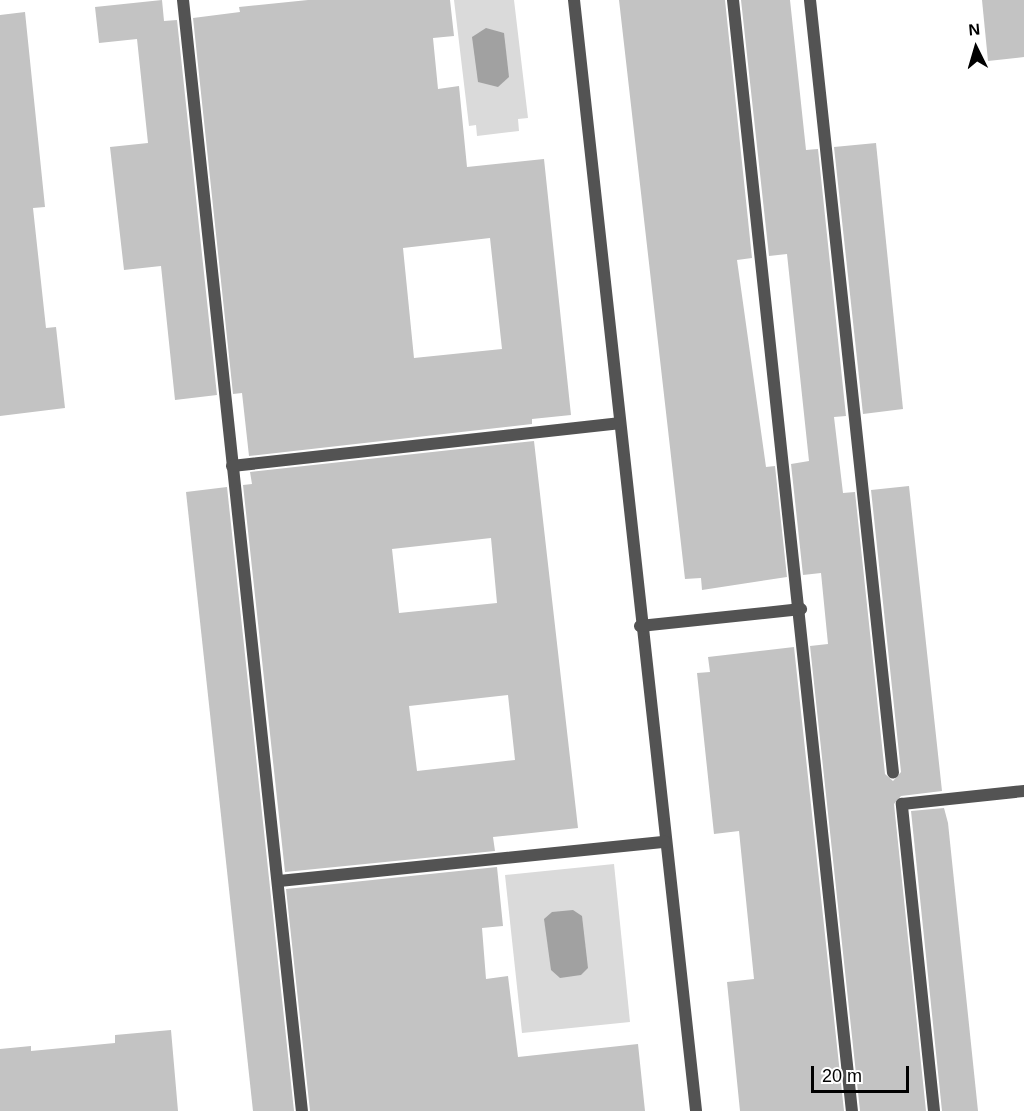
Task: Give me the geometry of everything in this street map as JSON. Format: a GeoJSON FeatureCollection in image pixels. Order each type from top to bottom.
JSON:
{"type":"FeatureCollection","features":[{"type":"Feature","properties":{"kind":"lane"},"geometry":{"type":"LineString","coordinates":[[183,0],[302,1111]]}},
{"type":"Feature","properties":{"kind":"lane"},"geometry":{"type":"LineString","coordinates":[[574,0],[640,626],[696,1111]]}},
{"type":"Feature","properties":{"kind":"lane"},"geometry":{"type":"LineString","coordinates":[[733,0],[801,609],[852,1111]]}},
{"type":"Feature","properties":{"kind":"lane"},"geometry":{"type":"LineString","coordinates":[[810,0],[893,773]]}},
{"type":"Feature","properties":{"kind":"lane"},"geometry":{"type":"LineString","coordinates":[[232,466],[619,423]]}},
{"type":"Feature","properties":{"kind":"lane"},"geometry":{"type":"LineString","coordinates":[[640,626],[801,609]]}},
{"type":"Feature","properties":{"kind":"lane"},"geometry":{"type":"LineString","coordinates":[[934,1111],[902,804],[1024,791]]}},
{"type":"Feature","properties":{"kind":"lane"},"geometry":{"type":"LineString","coordinates":[[279,881],[665,842]]}},
{"type":"Feature","properties":{"kind":"shaded area"},"geometry":{"type":"Polygon","coordinates":[[[454,0],[514,0],[528,118],[518,119],[519,131],[477,136],[476,125],[469,126],[454,0]]]}},
{"type":"Feature","properties":{"kind":"shaded area"},"geometry":{"type":"Polygon","coordinates":[[[486,28],[504,33],[509,77],[498,87],[478,82],[472,37],[486,28]]]}},
{"type":"Feature","properties":{"kind":"shaded area"},"geometry":{"type":"Polygon","coordinates":[[[614,864],[630,1022],[522,1033],[505,875],[614,864]]]}},
{"type":"Feature","properties":{"kind":"shaded area"},"geometry":{"type":"Polygon","coordinates":[[[573,910],[582,916],[588,968],[581,975],[560,978],[551,970],[544,919],[552,912],[573,910]]]}},
{"type":"Feature","properties":{"kind":"building"},"geometry":{"type":"Polygon","coordinates":[[[162,0],[164,21],[177,20],[217,395],[175,400],[161,266],[124,270],[110,147],[148,143],[137,39],[99,43],[95,7],[162,0]]]}},
{"type":"Feature","properties":{"kind":"building"},"geometry":{"type":"Polygon","coordinates":[[[308,0],[450,0],[454,36],[433,38],[438,89],[459,86],[467,167],[544,159],[571,415],[532,419],[532,424],[249,456],[242,393],[233,394],[193,18],[240,12],[239,7],[308,0]],[[490,238],[403,248],[414,358],[502,349],[490,238]]]}},
{"type":"Feature","properties":{"kind":"building"},"geometry":{"type":"Polygon","coordinates":[[[619,0],[725,0],[752,258],[737,260],[766,467],[775,466],[787,577],[702,590],[701,578],[685,579],[619,0]]]}},
{"type":"Feature","properties":{"kind":"building"},"geometry":{"type":"Polygon","coordinates":[[[741,0],[790,0],[806,150],[818,149],[846,416],[834,417],[843,493],[855,492],[885,774],[893,781],[901,772],[871,490],[909,486],[942,791],[901,796],[894,804],[926,1111],[860,1111],[810,646],[828,644],[821,573],[803,575],[791,464],[809,461],[787,254],[769,256],[741,0]]]}},
{"type":"Feature","properties":{"kind":"building"},"geometry":{"type":"Polygon","coordinates":[[[982,0],[1024,0],[1024,57],[988,61],[982,0]]]}},
{"type":"Feature","properties":{"kind":"building"},"geometry":{"type":"Polygon","coordinates":[[[25,12],[45,207],[33,208],[46,328],[56,327],[65,408],[0,416],[0,15],[25,12]]]}},
{"type":"Feature","properties":{"kind":"building"},"geometry":{"type":"Polygon","coordinates":[[[876,143],[903,409],[863,414],[834,147],[876,143]]]}},
{"type":"Feature","properties":{"kind":"building"},"geometry":{"type":"Polygon","coordinates":[[[534,441],[578,828],[493,837],[495,851],[285,872],[243,485],[252,484],[250,472],[534,441]],[[491,538],[392,549],[399,613],[497,603],[491,538]],[[508,695],[409,706],[417,771],[515,760],[508,695]]]}},
{"type":"Feature","properties":{"kind":"building"},"geometry":{"type":"Polygon","coordinates":[[[227,487],[294,1111],[253,1111],[186,492],[227,487]]]}},
{"type":"Feature","properties":{"kind":"building"},"geometry":{"type":"Polygon","coordinates":[[[794,647],[844,1111],[740,1111],[727,982],[754,979],[739,831],[714,834],[697,673],[710,672],[708,657],[794,647]]]}},
{"type":"Feature","properties":{"kind":"building"},"geometry":{"type":"Polygon","coordinates":[[[944,808],[948,823],[978,1111],[942,1111],[911,811],[944,808]]]}},
{"type":"Feature","properties":{"kind":"building"},"geometry":{"type":"Polygon","coordinates":[[[497,867],[503,926],[482,928],[486,979],[508,976],[518,1057],[638,1044],[645,1111],[310,1111],[286,889],[497,867]]]}},
{"type":"Feature","properties":{"kind":"building"},"geometry":{"type":"Polygon","coordinates":[[[171,1030],[178,1111],[0,1111],[0,1049],[31,1046],[31,1051],[115,1043],[115,1035],[171,1030]]]}}]}
